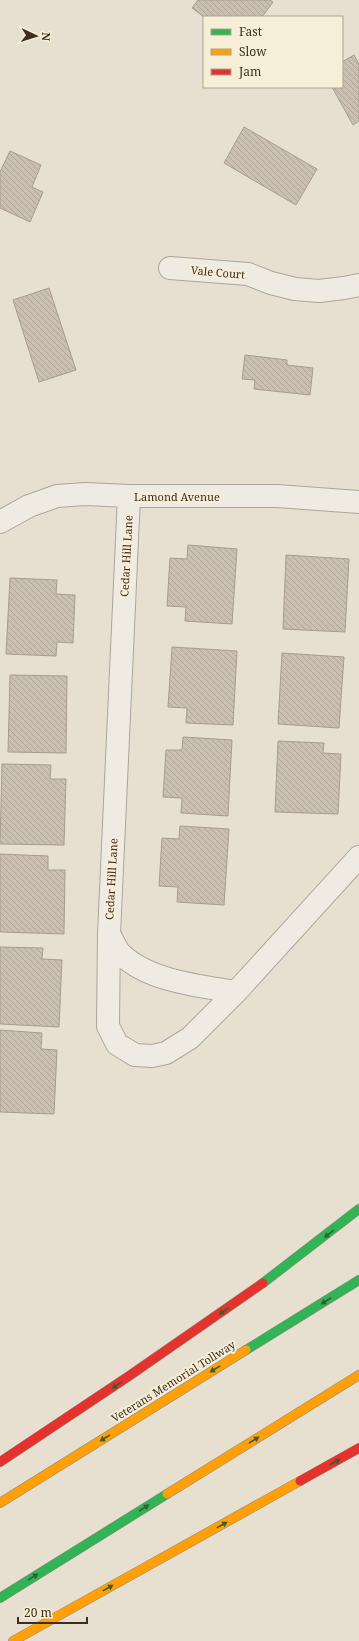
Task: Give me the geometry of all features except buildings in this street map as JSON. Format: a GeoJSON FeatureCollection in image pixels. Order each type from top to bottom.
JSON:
{"type":"FeatureCollection","features":[{"type":"Feature","properties":{"kind":"highway"},"geometry":{"type":"LineString","coordinates":[[0,1462],[138,1371],[232,1306],[326,1237],[359,1209]]}},
{"type":"Feature","properties":{"kind":"highway","name":"Veterans Memorial Tollway"},"geometry":{"type":"LineString","coordinates":[[0,1503],[359,1280]]}},
{"type":"Feature","properties":{"kind":"highway"},"geometry":{"type":"LineString","coordinates":[[0,1598],[359,1375]]}},
{"type":"Feature","properties":{"kind":"highway"},"geometry":{"type":"LineString","coordinates":[[12,1641],[359,1448]]}},
{"type":"Feature","properties":{"kind":"street","name":"Vale Court"},"geometry":{"type":"LineString","coordinates":[[170,268],[248,274],[271,283],[295,289],[319,290],[359,285]]}},
{"type":"Feature","properties":{"kind":"street","name":"Lamond Avenue"},"geometry":{"type":"LineString","coordinates":[[0,522],[29,506],[57,496],[85,494],[129,496],[277,496],[359,502]]}},
{"type":"Feature","properties":{"kind":"street","name":"Cedar Hill Lane"},"geometry":{"type":"LineString","coordinates":[[129,496],[109,934],[121,954],[135,965],[163,977],[190,985],[236,992]]}},
{"type":"Feature","properties":{"kind":"street"},"geometry":{"type":"LineString","coordinates":[[109,934],[108,1026],[117,1044],[134,1055],[152,1056],[166,1053],[190,1038],[236,992],[359,856]]}},
{"type":"Feature","properties":{"kind":"traffic: fast"},"geometry":{"type":"LineString","coordinates":[[263,1283],[359,1209]]}},
{"type":"Feature","properties":{"kind":"traffic: fast"},"geometry":{"type":"LineString","coordinates":[[246,1350],[359,1280]]}},
{"type":"Feature","properties":{"kind":"traffic: fast"},"geometry":{"type":"LineString","coordinates":[[0,1598],[167,1494]]}},
{"type":"Feature","properties":{"kind":"traffic: slow"},"geometry":{"type":"LineString","coordinates":[[0,1503],[246,1350]]}},
{"type":"Feature","properties":{"kind":"traffic: slow"},"geometry":{"type":"LineString","coordinates":[[167,1494],[359,1375]]}},
{"type":"Feature","properties":{"kind":"traffic: slow"},"geometry":{"type":"LineString","coordinates":[[13,1641],[300,1481]]}},
{"type":"Feature","properties":{"kind":"traffic: jam"},"geometry":{"type":"LineString","coordinates":[[0,1462],[129,1376],[263,1283]]}},
{"type":"Feature","properties":{"kind":"traffic: jam"},"geometry":{"type":"LineString","coordinates":[[300,1481],[359,1448]]}}]}
